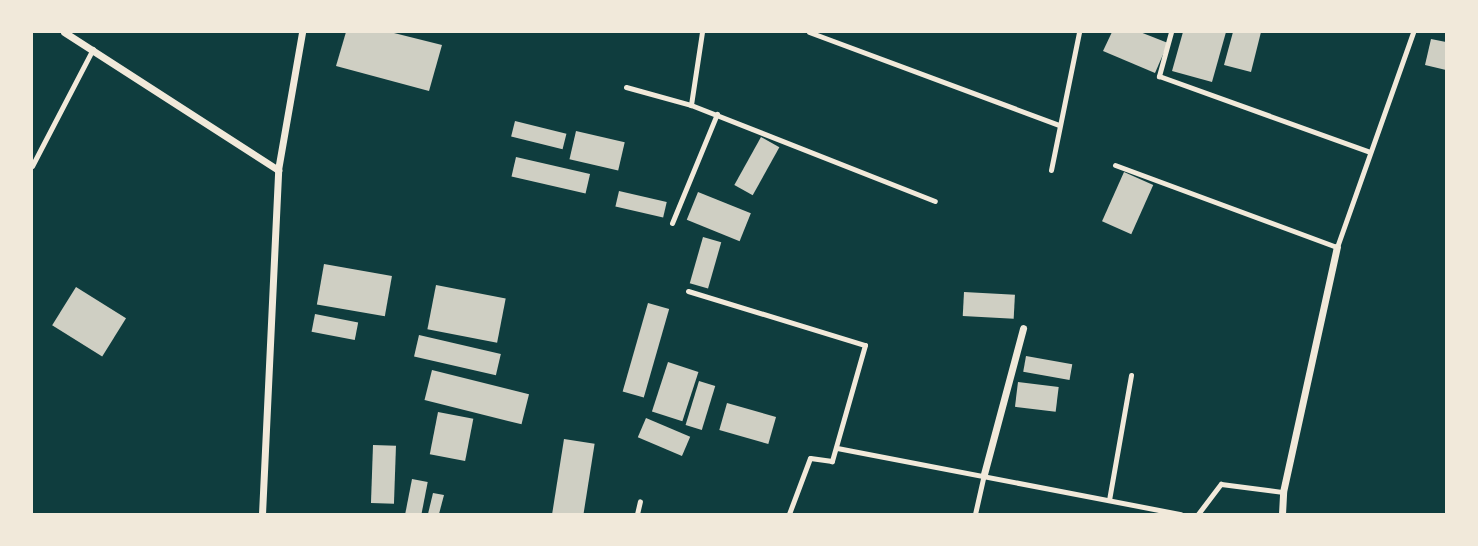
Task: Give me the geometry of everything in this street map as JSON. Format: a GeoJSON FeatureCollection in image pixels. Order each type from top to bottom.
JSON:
{"type":"FeatureCollection","features":[{"type":"Feature","properties":{"kind":"street"},"geometry":{"type":"LineString","coordinates":[[64,32],[278,170]]}},
{"type":"Feature","properties":{"kind":"street"},"geometry":{"type":"LineString","coordinates":[[262,514],[278,170],[302,32]]}},
{"type":"Feature","properties":{"kind":"street"},"geometry":{"type":"LineString","coordinates":[[1282,514],[1283,492],[1337,247]]}},
{"type":"Feature","properties":{"kind":"street"},"geometry":{"type":"LineString","coordinates":[[984,474],[1023,328]]}},
{"type":"Feature","properties":{"kind":"lane"},"geometry":{"type":"LineString","coordinates":[[691,105],[702,32]]}},
{"type":"Feature","properties":{"kind":"lane"},"geometry":{"type":"LineString","coordinates":[[809,32],[1059,125]]}},
{"type":"Feature","properties":{"kind":"lane"},"geometry":{"type":"LineString","coordinates":[[1051,170],[1079,32]]}},
{"type":"Feature","properties":{"kind":"lane"},"geometry":{"type":"LineString","coordinates":[[1171,32],[1159,76],[1370,152]]}},
{"type":"Feature","properties":{"kind":"lane"},"geometry":{"type":"LineString","coordinates":[[1115,165],[1337,247],[1413,32]]}},
{"type":"Feature","properties":{"kind":"lane"},"geometry":{"type":"LineString","coordinates":[[32,166],[93,49]]}},
{"type":"Feature","properties":{"kind":"lane"},"geometry":{"type":"LineString","coordinates":[[626,87],[717,114],[935,201]]}},
{"type":"Feature","properties":{"kind":"lane"},"geometry":{"type":"LineString","coordinates":[[672,223],[717,114]]}},
{"type":"Feature","properties":{"kind":"lane"},"geometry":{"type":"LineString","coordinates":[[688,291],[866,345],[832,461],[810,458],[789,514]]}},
{"type":"Feature","properties":{"kind":"lane"},"geometry":{"type":"LineString","coordinates":[[1109,499],[1131,375]]}},
{"type":"Feature","properties":{"kind":"lane"},"geometry":{"type":"LineString","coordinates":[[837,448],[1109,499],[1147,511],[1181,514]]}},
{"type":"Feature","properties":{"kind":"lane"},"geometry":{"type":"LineString","coordinates":[[975,514],[984,474]]}},
{"type":"Feature","properties":{"kind":"lane"},"geometry":{"type":"LineString","coordinates":[[1198,514],[1220,484],[1283,492]]}},
{"type":"Feature","properties":{"kind":"lane"},"geometry":{"type":"LineString","coordinates":[[637,514],[640,500]]}},
{"type":"Feature","properties":{"kind":"building"},"geometry":{"type":"Polygon","coordinates":[[[346,32],[390,32],[442,45],[429,91],[336,66],[346,32]]]}},
{"type":"Feature","properties":{"kind":"building"},"geometry":{"type":"Polygon","coordinates":[[[1112,32],[1140,32],[1168,43],[1155,73],[1103,51],[1112,32]]]}},
{"type":"Feature","properties":{"kind":"building"},"geometry":{"type":"Polygon","coordinates":[[[1183,32],[1226,32],[1212,82],[1172,71],[1183,32]]]}},
{"type":"Feature","properties":{"kind":"building"},"geometry":{"type":"Polygon","coordinates":[[[1233,32],[1261,32],[1251,72],[1224,65],[1233,32]]]}},
{"type":"Feature","properties":{"kind":"building"},"geometry":{"type":"Polygon","coordinates":[[[1431,39],[1446,42],[1446,70],[1425,65],[1431,39]]]}},
{"type":"Feature","properties":{"kind":"building"},"geometry":{"type":"Polygon","coordinates":[[[515,121],[566,134],[563,149],[511,137],[515,121]]]}},
{"type":"Feature","properties":{"kind":"building"},"geometry":{"type":"Polygon","coordinates":[[[576,131],[625,142],[618,171],[569,159],[576,131]]]}},
{"type":"Feature","properties":{"kind":"building"},"geometry":{"type":"Polygon","coordinates":[[[761,137],[779,147],[753,195],[734,185],[761,137]]]}},
{"type":"Feature","properties":{"kind":"building"},"geometry":{"type":"Polygon","coordinates":[[[516,157],[590,174],[586,194],[512,176],[516,157]]]}},
{"type":"Feature","properties":{"kind":"building"},"geometry":{"type":"Polygon","coordinates":[[[1124,172],[1153,185],[1131,234],[1102,221],[1124,172]]]}},
{"type":"Feature","properties":{"kind":"building"},"geometry":{"type":"Polygon","coordinates":[[[619,191],[667,202],[663,218],[615,207],[619,191]]]}},
{"type":"Feature","properties":{"kind":"building"},"geometry":{"type":"Polygon","coordinates":[[[698,192],[751,213],[740,241],[687,220],[698,192]]]}},
{"type":"Feature","properties":{"kind":"building"},"geometry":{"type":"Polygon","coordinates":[[[703,237],[721,242],[708,288],[690,283],[703,237]]]}},
{"type":"Feature","properties":{"kind":"building"},"geometry":{"type":"Polygon","coordinates":[[[324,264],[392,276],[385,316],[317,304],[324,264]]]}},
{"type":"Feature","properties":{"kind":"building"},"geometry":{"type":"Polygon","coordinates":[[[436,285],[506,299],[497,343],[427,329],[436,285]]]}},
{"type":"Feature","properties":{"kind":"building"},"geometry":{"type":"Polygon","coordinates":[[[76,287],[126,318],[102,356],[52,325],[76,287]]]}},
{"type":"Feature","properties":{"kind":"building"},"geometry":{"type":"Polygon","coordinates":[[[964,292],[1015,295],[1014,319],[963,316],[964,292]]]}},
{"type":"Feature","properties":{"kind":"building"},"geometry":{"type":"Polygon","coordinates":[[[648,303],[669,309],[644,398],[623,391],[648,303]]]}},
{"type":"Feature","properties":{"kind":"building"},"geometry":{"type":"Polygon","coordinates":[[[315,314],[358,322],[355,340],[312,332],[315,314]]]}},
{"type":"Feature","properties":{"kind":"building"},"geometry":{"type":"Polygon","coordinates":[[[419,335],[501,354],[496,375],[414,356],[419,335]]]}},
{"type":"Feature","properties":{"kind":"building"},"geometry":{"type":"Polygon","coordinates":[[[1026,356],[1072,364],[1070,380],[1023,372],[1026,356]]]}},
{"type":"Feature","properties":{"kind":"building"},"geometry":{"type":"Polygon","coordinates":[[[668,362],[698,372],[682,421],[652,411],[668,362]]]}},
{"type":"Feature","properties":{"kind":"building"},"geometry":{"type":"Polygon","coordinates":[[[432,370],[529,394],[522,424],[425,400],[432,370]]]}},
{"type":"Feature","properties":{"kind":"building"},"geometry":{"type":"Polygon","coordinates":[[[699,381],[715,386],[702,430],[686,425],[699,381]]]}},
{"type":"Feature","properties":{"kind":"building"},"geometry":{"type":"Polygon","coordinates":[[[1018,382],[1059,387],[1056,412],[1015,407],[1018,382]]]}},
{"type":"Feature","properties":{"kind":"building"},"geometry":{"type":"Polygon","coordinates":[[[727,403],[776,417],[768,444],[719,430],[727,403]]]}},
{"type":"Feature","properties":{"kind":"building"},"geometry":{"type":"Polygon","coordinates":[[[438,412],[473,419],[465,461],[430,454],[438,412]]]}},
{"type":"Feature","properties":{"kind":"building"},"geometry":{"type":"Polygon","coordinates":[[[646,418],[690,437],[682,456],[638,437],[646,418]]]}},
{"type":"Feature","properties":{"kind":"building"},"geometry":{"type":"Polygon","coordinates":[[[564,439],[595,444],[584,514],[552,514],[564,439]]]}},
{"type":"Feature","properties":{"kind":"building"},"geometry":{"type":"Polygon","coordinates":[[[373,445],[396,446],[394,504],[371,503],[373,445]]]}},
{"type":"Feature","properties":{"kind":"building"},"geometry":{"type":"Polygon","coordinates":[[[412,479],[428,482],[421,514],[405,514],[412,479]]]}},
{"type":"Feature","properties":{"kind":"building"},"geometry":{"type":"Polygon","coordinates":[[[433,493],[444,495],[439,514],[428,514],[433,493]]]}}]}
